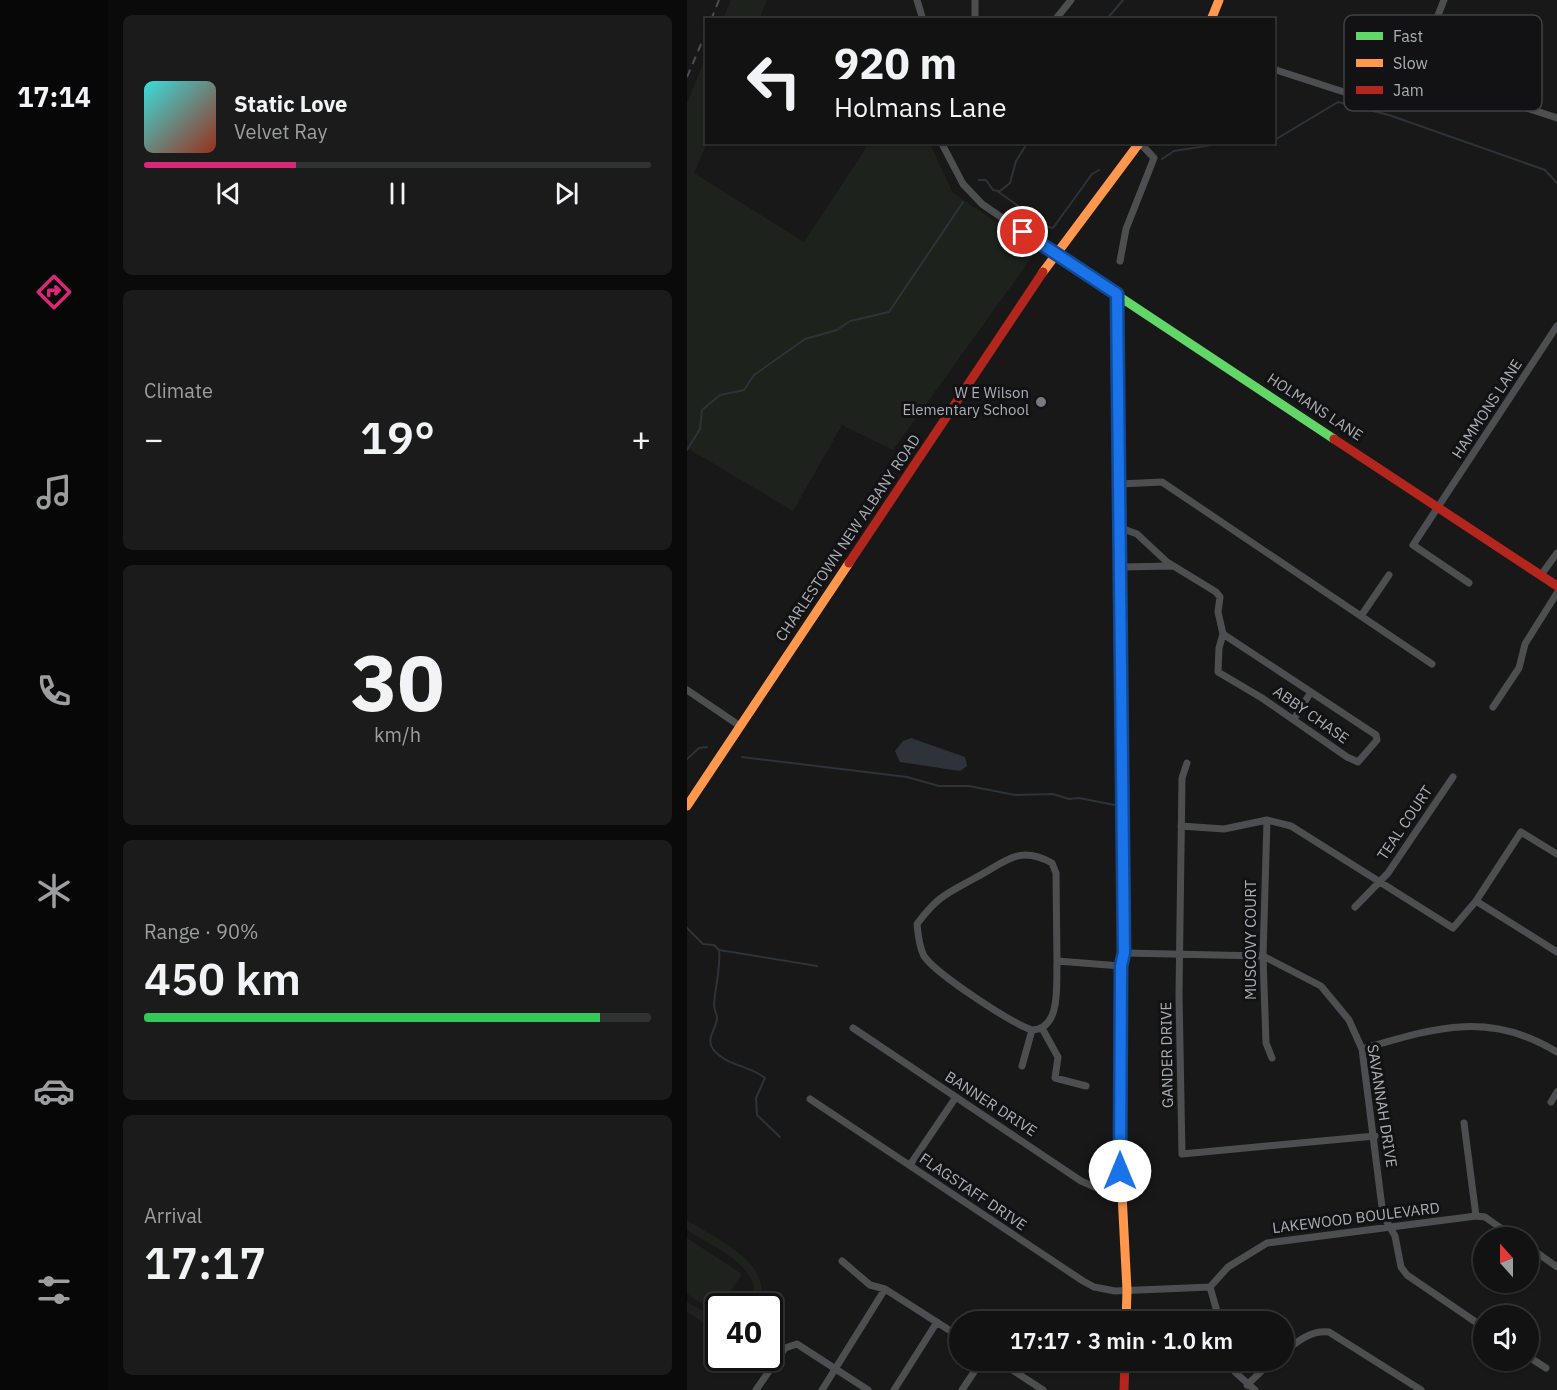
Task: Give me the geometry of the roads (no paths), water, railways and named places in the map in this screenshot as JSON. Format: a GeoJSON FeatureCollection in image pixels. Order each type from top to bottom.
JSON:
{"type":"FeatureCollection","features":[{"type":"Feature","properties":{"kind":"main road"},"geometry":{"type":"LineString","coordinates":[[1212,18],[1219,0]]}},
{"type":"Feature","properties":{"kind":"main road","name":"CHARLESTOWN NEW ALBANY ROAD"},"geometry":{"type":"LineString","coordinates":[[687,806],[1055,254],[1139,144]]}},
{"type":"Feature","properties":{"kind":"main road","name":"HOLMANS LANE"},"geometry":{"type":"LineString","coordinates":[[1055,254],[1557,585]]}},
{"type":"Feature","properties":{"kind":"main road"},"geometry":{"type":"LineString","coordinates":[[1117,294],[1124,953],[1121,966],[1120,1191],[1126,1311]]}},
{"type":"Feature","properties":{"kind":"main road"},"geometry":{"type":"LineString","coordinates":[[1124,1390],[1125,1371]]}},
{"type":"Feature","properties":{"kind":"street"},"geometry":{"type":"LineString","coordinates":[[917,0],[922,18]]}},
{"type":"Feature","properties":{"kind":"street"},"geometry":{"type":"LineString","coordinates":[[975,0],[975,18]]}},
{"type":"Feature","properties":{"kind":"street"},"geometry":{"type":"LineString","coordinates":[[1057,18],[1071,0]]}},
{"type":"Feature","properties":{"kind":"street"},"geometry":{"type":"LineString","coordinates":[[1438,15],[1444,0]]}},
{"type":"Feature","properties":{"kind":"street"},"geometry":{"type":"LineString","coordinates":[[1275,70],[1344,92]]}},
{"type":"Feature","properties":{"kind":"street"},"geometry":{"type":"LineString","coordinates":[[1536,111],[1557,118]]}},
{"type":"Feature","properties":{"kind":"street"},"geometry":{"type":"LineString","coordinates":[[942,144],[963,184],[982,204],[1055,254]]}},
{"type":"Feature","properties":{"kind":"street"},"geometry":{"type":"LineString","coordinates":[[1121,261],[1126,230],[1153,158],[1141,144]]}},
{"type":"Feature","properties":{"kind":"street","name":"HAMMONS LANE"},"geometry":{"type":"LineString","coordinates":[[1469,583],[1413,545],[1557,326]]}},
{"type":"Feature","properties":{"kind":"street"},"geometry":{"type":"LineString","coordinates":[[1120,484],[1162,482],[1432,664]]}},
{"type":"Feature","properties":{"kind":"street","name":"ABBY CHASE"},"geometry":{"type":"LineString","coordinates":[[1121,528],[1137,534],[1175,566],[1220,597],[1218,612],[1223,634],[1217,657],[1218,672],[1358,762],[1377,740],[1376,735],[1365,727],[1223,634]]}},
{"type":"Feature","properties":{"kind":"street"},"geometry":{"type":"LineString","coordinates":[[1541,575],[1557,553]]}},
{"type":"Feature","properties":{"kind":"street"},"geometry":{"type":"LineString","coordinates":[[1121,567],[1175,566]]}},
{"type":"Feature","properties":{"kind":"street"},"geometry":{"type":"LineString","coordinates":[[1361,616],[1389,575]]}},
{"type":"Feature","properties":{"kind":"street"},"geometry":{"type":"LineString","coordinates":[[1493,707],[1519,668],[1525,644],[1557,593]]}},
{"type":"Feature","properties":{"kind":"street"},"geometry":{"type":"LineString","coordinates":[[687,690],[740,726]]}},
{"type":"Feature","properties":{"kind":"street"},"geometry":{"type":"LineString","coordinates":[[1293,719],[1311,692]]}},
{"type":"Feature","properties":{"kind":"street","name":"GANDER DRIVE"},"geometry":{"type":"LineString","coordinates":[[1187,764],[1182,778],[1181,826],[1182,1154],[1375,1136]]}},
{"type":"Feature","properties":{"kind":"street","name":"TEAL COURT"},"geometry":{"type":"LineString","coordinates":[[1355,907],[1377,881],[1388,873],[1453,777]]}},
{"type":"Feature","properties":{"kind":"street"},"geometry":{"type":"LineString","coordinates":[[1181,826],[1224,829],[1267,820],[1291,826],[1453,928],[1476,901],[1521,832],[1557,854]]}},
{"type":"Feature","properties":{"kind":"street","name":"MUSCOVY COURT"},"geometry":{"type":"LineString","coordinates":[[1267,820],[1263,956],[1266,1043],[1272,1058]]}},
{"type":"Feature","properties":{"kind":"street"},"geometry":{"type":"LineString","coordinates":[[1029,854],[1052,863],[1056,873],[1055,1003],[1050,1023],[1043,1030],[1032,1030],[977,998],[932,966],[923,954],[917,924],[938,898],[1013,855],[1029,854]]}},
{"type":"Feature","properties":{"kind":"street"},"geometry":{"type":"LineString","coordinates":[[1476,901],[1557,952]]}},
{"type":"Feature","properties":{"kind":"street","name":"SAVANNAH DRIVE"},"geometry":{"type":"LineString","coordinates":[[1124,953],[1263,956],[1321,986],[1349,1020],[1362,1049],[1375,1136],[1383,1215],[1388,1228],[1395,1236],[1401,1268],[1407,1275],[1473,1320]]}},
{"type":"Feature","properties":{"kind":"street"},"geometry":{"type":"LineString","coordinates":[[1057,961],[1121,966]]}},
{"type":"Feature","properties":{"kind":"street"},"geometry":{"type":"LineString","coordinates":[[1362,1049],[1428,1031],[1488,1025],[1513,1030],[1557,1052]]}},
{"type":"Feature","properties":{"kind":"street","name":"BANNER DRIVE"},"geometry":{"type":"LineString","coordinates":[[853,1028],[1081,1181],[1097,1188],[1120,1191]]}},
{"type":"Feature","properties":{"kind":"street"},"geometry":{"type":"LineString","coordinates":[[1022,1066],[1032,1030]]}},
{"type":"Feature","properties":{"kind":"street"},"geometry":{"type":"LineString","coordinates":[[1043,1030],[1058,1057],[1055,1078],[1086,1086]]}},
{"type":"Feature","properties":{"kind":"street"},"geometry":{"type":"LineString","coordinates":[[1551,1102],[1557,1092]]}},
{"type":"Feature","properties":{"kind":"street"},"geometry":{"type":"LineString","coordinates":[[910,1165],[956,1097]]}},
{"type":"Feature","properties":{"kind":"street","name":"FLAGSTAFF DRIVE"},"geometry":{"type":"LineString","coordinates":[[810,1099],[1083,1281],[1105,1290],[1127,1290]]}},
{"type":"Feature","properties":{"kind":"street"},"geometry":{"type":"LineString","coordinates":[[1464,1123],[1476,1216],[1485,1217],[1499,1227]]}},
{"type":"Feature","properties":{"kind":"street","name":"LAKEWOOD BOULEVARD"},"geometry":{"type":"LineString","coordinates":[[1210,1287],[1228,1267],[1267,1243],[1476,1216]]}},
{"type":"Feature","properties":{"kind":"street"},"geometry":{"type":"LineString","coordinates":[[1539,1254],[1557,1267]]}},
{"type":"Feature","properties":{"kind":"street"},"geometry":{"type":"LineString","coordinates":[[842,1261],[870,1285],[885,1289],[949,1330]]}},
{"type":"Feature","properties":{"kind":"street"},"geometry":{"type":"LineString","coordinates":[[1127,1290],[1210,1287],[1217,1311]]}},
{"type":"Feature","properties":{"kind":"street"},"geometry":{"type":"LineString","coordinates":[[822,1390],[885,1289]]}},
{"type":"Feature","properties":{"kind":"street"},"geometry":{"type":"LineString","coordinates":[[894,1390],[937,1322]]}},
{"type":"Feature","properties":{"kind":"street"},"geometry":{"type":"LineString","coordinates":[[1294,1345],[1308,1335],[1319,1331],[1329,1332],[1421,1390]]}},
{"type":"Feature","properties":{"kind":"street"},"geometry":{"type":"LineString","coordinates":[[756,1390],[785,1348],[792,1344],[797,1344],[868,1390]]}},
{"type":"Feature","properties":{"kind":"street"},"geometry":{"type":"LineString","coordinates":[[1539,1363],[1546,1368]]}},
{"type":"Feature","properties":{"kind":"street"},"geometry":{"type":"LineString","coordinates":[[962,1390],[975,1371]]}},
{"type":"Feature","properties":{"kind":"street"},"geometry":{"type":"LineString","coordinates":[[1012,1371],[1033,1387],[1043,1390]]}},
{"type":"Feature","properties":{"kind":"street"},"geometry":{"type":"LineString","coordinates":[[1237,1371],[1255,1390]]}},
{"type":"Feature","properties":{"kind":"street"},"geometry":{"type":"LineString","coordinates":[[1247,1384],[1261,1371]]}},
{"type":"Feature","properties":{"kind":"waterway"},"geometry":{"type":"LineString","coordinates":[[1108,18],[1123,0]]}},
{"type":"Feature","properties":{"kind":"waterway"},"geometry":{"type":"LineString","coordinates":[[1275,140],[1338,102],[1344,104]]}},
{"type":"Feature","properties":{"kind":"waterway"},"geometry":{"type":"LineString","coordinates":[[1373,111],[1545,170],[1557,183]]}},
{"type":"Feature","properties":{"kind":"waterway"},"geometry":{"type":"LineString","coordinates":[[979,180],[986,180],[993,190],[1000,191],[1010,183],[1016,161],[1027,144]]}},
{"type":"Feature","properties":{"kind":"waterway"},"geometry":{"type":"LineString","coordinates":[[1162,159],[1174,151],[1218,144]]}},
{"type":"Feature","properties":{"kind":"waterway"},"geometry":{"type":"LineString","coordinates":[[997,191],[1048,227],[1053,228],[1092,174],[1099,170]]}},
{"type":"Feature","properties":{"kind":"waterway"},"geometry":{"type":"LineString","coordinates":[[687,450],[700,429],[702,410],[720,395],[744,390],[754,375],[805,339],[837,330],[850,321],[889,312],[963,202]]}},
{"type":"Feature","properties":{"kind":"waterway"},"geometry":{"type":"LineString","coordinates":[[687,759],[699,748],[707,747]]}},
{"type":"Feature","properties":{"kind":"waterway"},"geometry":{"type":"LineString","coordinates":[[742,757],[907,777],[939,786],[969,786],[1015,795],[1053,794],[1069,799],[1079,798],[1120,806]]}},
{"type":"Feature","properties":{"kind":"waterway"},"geometry":{"type":"LineString","coordinates":[[687,928],[703,944],[714,945],[719,950],[817,966]]}},
{"type":"Feature","properties":{"kind":"waterway"},"geometry":{"type":"LineString","coordinates":[[719,950],[714,1005],[717,1018],[710,1041],[711,1045],[724,1059],[765,1078],[756,1098],[757,1115],[780,1137]]}},
{"type":"Feature","properties":{"kind":"railway"},"geometry":{"type":"LineString","coordinates":[[712,18],[719,0]]}},
{"type":"Feature","properties":{"kind":"railway"},"geometry":{"type":"LineString","coordinates":[[687,77],[705,35]]}},
{"type":"Feature","properties":{"kind":"place","name":"W E Wilson Elementary School"},"geometry":{"type":"Point","coordinates":[1041,402]}}]}
